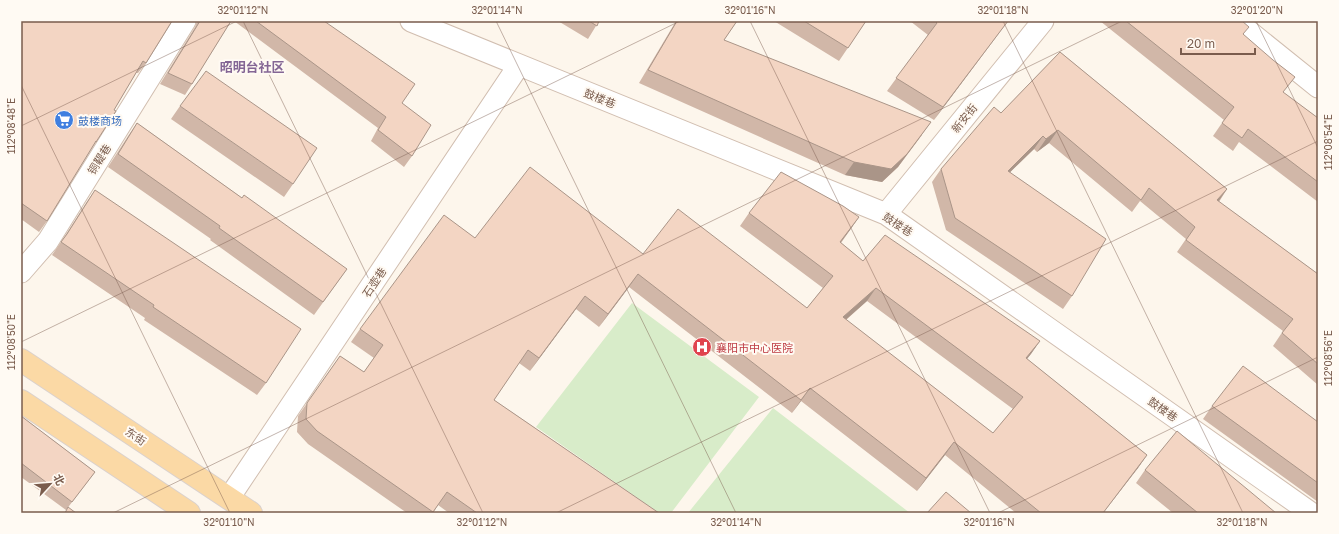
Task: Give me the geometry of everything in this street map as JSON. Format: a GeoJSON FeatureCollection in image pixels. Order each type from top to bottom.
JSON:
{"type":"FeatureCollection","features":[{"type":"Feature","properties":{"kind":"main road","name":"东街"},"geometry":{"type":"LineString","coordinates":[[21,360],[251,513]]}},
{"type":"Feature","properties":{"kind":"main road"},"geometry":{"type":"LineString","coordinates":[[21,401],[189,513]]}},
{"type":"Feature","properties":{"kind":"street","name":"铜鞮巷"},"geometry":{"type":"LineString","coordinates":[[21,272],[48,241],[185,21]]}},
{"type":"Feature","properties":{"kind":"street","name":"鼓楼巷"},"geometry":{"type":"LineString","coordinates":[[411,21],[886,214],[1310,513]]}},
{"type":"Feature","properties":{"kind":"street","name":"新安街"},"geometry":{"type":"LineString","coordinates":[[886,214],[1043,21]]}},
{"type":"Feature","properties":{"kind":"street"},"geometry":{"type":"LineString","coordinates":[[1236,21],[1318,87]]}},
{"type":"Feature","properties":{"kind":"street","name":"石壶巷"},"geometry":{"type":"LineString","coordinates":[[229,498],[519,65]]}},
{"type":"Feature","properties":{"kind":"green space"},"geometry":{"type":"Polygon","coordinates":[[[632,303],[759,397],[671,513],[659,513],[536,427],[632,303]]]}},
{"type":"Feature","properties":{"kind":"green space"},"geometry":{"type":"Polygon","coordinates":[[[773,408],[910,513],[688,513],[773,408]]]}},
{"type":"Feature","properties":{"kind":"building","name":"鼓楼商场"},"geometry":{"type":"Polygon","coordinates":[[[21,21],[172,21],[146,63],[143,61],[114,110],[116,111],[47,221],[21,203],[21,21]]]}},
{"type":"Feature","properties":{"kind":"building"},"geometry":{"type":"Polygon","coordinates":[[[200,21],[231,21],[192,84],[168,73],[200,21]]]}},
{"type":"Feature","properties":{"kind":"building"},"geometry":{"type":"Polygon","coordinates":[[[256,21],[324,21],[415,84],[402,103],[431,125],[412,156],[378,130],[386,117],[256,21]]]}},
{"type":"Feature","properties":{"kind":"building"},"geometry":{"type":"Polygon","coordinates":[[[589,21],[599,21],[597,26],[589,21]]]}},
{"type":"Feature","properties":{"kind":"building"},"geometry":{"type":"Polygon","coordinates":[[[677,21],[737,21],[724,40],[931,122],[907,154],[891,169],[854,162],[648,70],[677,21]]]}},
{"type":"Feature","properties":{"kind":"building"},"geometry":{"type":"Polygon","coordinates":[[[804,21],[866,21],[848,48],[804,21]]]}},
{"type":"Feature","properties":{"kind":"building"},"geometry":{"type":"Polygon","coordinates":[[[935,21],[1008,21],[943,107],[896,78],[937,23],[935,21]]]}},
{"type":"Feature","properties":{"kind":"building"},"geometry":{"type":"Polygon","coordinates":[[[1126,21],[1242,21],[1249,27],[1243,34],[1295,77],[1283,92],[1318,118],[1318,182],[1248,129],[1242,138],[1222,123],[1234,107],[1126,21]]]}},
{"type":"Feature","properties":{"kind":"building"},"geometry":{"type":"Polygon","coordinates":[[[1060,52],[1227,189],[1217,200],[1318,274],[1318,364],[1282,333],[1293,319],[1186,240],[1195,227],[1149,188],[1141,200],[1058,130],[1046,139],[1043,136],[1008,171],[1106,239],[1072,296],[955,218],[941,169],[994,107],[1001,113],[1060,52]]]}},
{"type":"Feature","properties":{"kind":"building"},"geometry":{"type":"Polygon","coordinates":[[[206,71],[317,148],[293,184],[180,106],[206,71]]]}},
{"type":"Feature","properties":{"kind":"building"},"geometry":{"type":"Polygon","coordinates":[[[137,123],[242,198],[244,195],[347,269],[323,302],[219,228],[220,226],[118,154],[137,123]]]}},
{"type":"Feature","properties":{"kind":"building"},"geometry":{"type":"Polygon","coordinates":[[[530,167],[643,254],[678,209],[807,308],[833,276],[749,213],[781,172],[843,206],[859,217],[840,242],[863,261],[885,235],[1040,341],[1026,358],[1147,455],[1103,513],[1041,513],[954,442],[926,478],[810,388],[801,400],[638,274],[608,314],[585,296],[539,358],[528,350],[494,400],[659,513],[477,513],[447,492],[433,512],[317,431],[306,419],[307,403],[340,356],[364,372],[383,345],[360,329],[444,215],[475,238],[530,167]],[[876,288],[843,317],[993,433],[1023,397],[876,288]]]}},
{"type":"Feature","properties":{"kind":"building"},"geometry":{"type":"Polygon","coordinates":[[[95,190],[301,329],[266,383],[153,307],[154,305],[61,242],[95,190]]]}},
{"type":"Feature","properties":{"kind":"building"},"geometry":{"type":"Polygon","coordinates":[[[1243,366],[1318,422],[1318,483],[1212,406],[1243,366]]]}},
{"type":"Feature","properties":{"kind":"building"},"geometry":{"type":"Polygon","coordinates":[[[21,416],[95,472],[72,502],[21,463],[21,416]]]}},
{"type":"Feature","properties":{"kind":"building"},"geometry":{"type":"Polygon","coordinates":[[[1177,431],[1276,513],[1198,513],[1145,470],[1177,431]]]}},
{"type":"Feature","properties":{"kind":"building"},"geometry":{"type":"Polygon","coordinates":[[[946,492],[971,513],[927,513],[946,492]]]}},
{"type":"Feature","properties":{"kind":"building"},"geometry":{"type":"Polygon","coordinates":[[[68,507],[76,513],[65,513],[68,507]]]}},
{"type":"Feature","properties":{"kind":"place","name":"鼓楼商场"},"geometry":{"type":"Point","coordinates":[64,120]}},
{"type":"Feature","properties":{"kind":"place","name":"襄阳市中心医院"},"geometry":{"type":"Point","coordinates":[702,347]}},
{"type":"Feature","properties":{"kind":"district","name":"昭明台社区"},"geometry":{"type":"Point","coordinates":[252,67]}}]}
